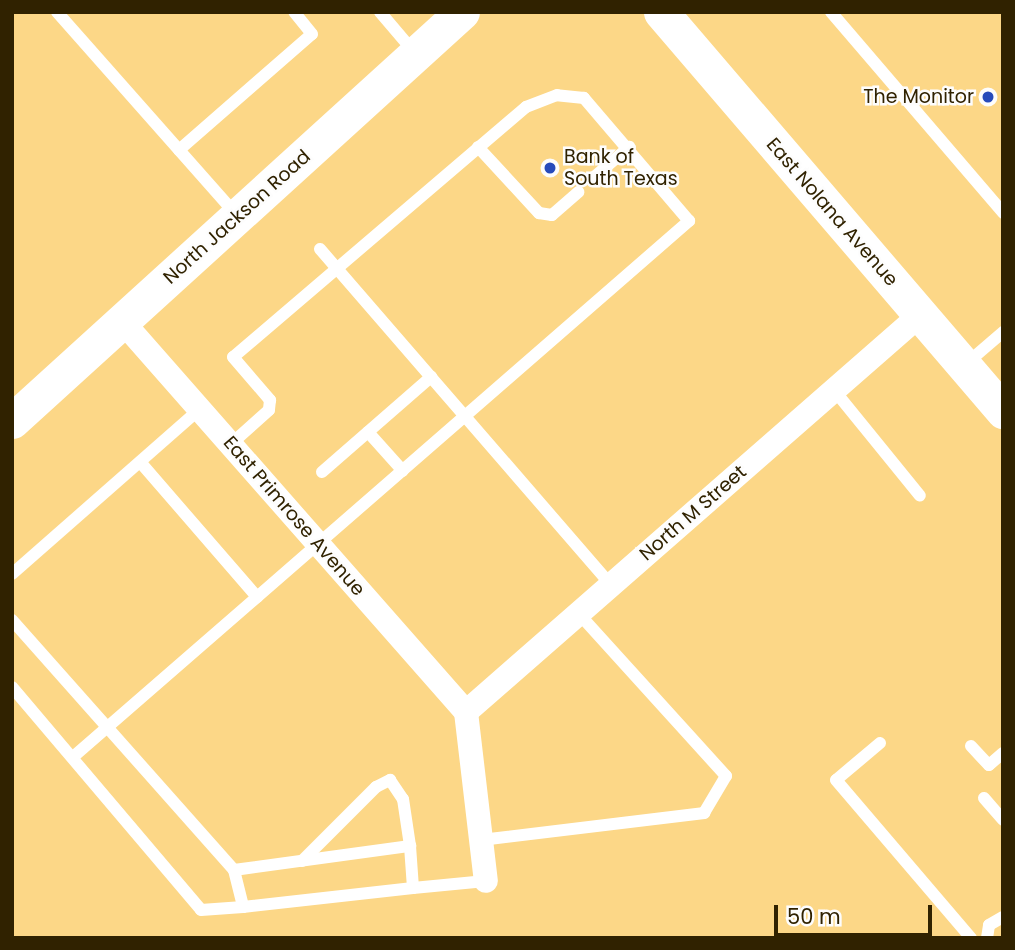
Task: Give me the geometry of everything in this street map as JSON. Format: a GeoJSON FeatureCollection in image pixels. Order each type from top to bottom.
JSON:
{"type":"FeatureCollection","features":[{"type":"Feature","properties":{"kind":"main road","name":"North Jackson Road"},"geometry":{"type":"LineString","coordinates":[[12,421],[462,12]]}},
{"type":"Feature","properties":{"kind":"main road","name":"East Nolana Avenue"},"geometry":{"type":"LineString","coordinates":[[661,12],[1003,411]]}},
{"type":"Feature","properties":{"kind":"street","name":"North M Street"},"geometry":{"type":"LineString","coordinates":[[466,712],[920,315]]}},
{"type":"Feature","properties":{"kind":"street","name":"East Primrose Avenue"},"geometry":{"type":"LineString","coordinates":[[122,321],[466,712]]}},
{"type":"Feature","properties":{"kind":"street"},"geometry":{"type":"LineString","coordinates":[[466,712],[486,881]]}},
{"type":"Feature","properties":{"kind":"lane"},"geometry":{"type":"LineString","coordinates":[[57,12],[238,216]]}},
{"type":"Feature","properties":{"kind":"lane"},"geometry":{"type":"LineString","coordinates":[[179,150],[312,34],[294,12]]}},
{"type":"Feature","properties":{"kind":"lane"},"geometry":{"type":"LineString","coordinates":[[380,12],[416,54]]}},
{"type":"Feature","properties":{"kind":"lane"},"geometry":{"type":"LineString","coordinates":[[831,12],[1003,213]]}},
{"type":"Feature","properties":{"kind":"lane"},"geometry":{"type":"LineString","coordinates":[[73,757],[689,221],[629,147],[584,98],[556,95],[526,107],[335,267],[233,357],[270,400],[269,410],[231,444]]}},
{"type":"Feature","properties":{"kind":"lane"},"geometry":{"type":"LineString","coordinates":[[591,176],[629,147]]}},
{"type":"Feature","properties":{"kind":"lane"},"geometry":{"type":"LineString","coordinates":[[478,148],[539,213],[552,215],[576,190]]}},
{"type":"Feature","properties":{"kind":"lane"},"geometry":{"type":"LineString","coordinates":[[320,249],[611,585]]}},
{"type":"Feature","properties":{"kind":"lane"},"geometry":{"type":"LineString","coordinates":[[964,366],[1003,332]]}},
{"type":"Feature","properties":{"kind":"lane"},"geometry":{"type":"LineString","coordinates":[[322,472],[431,377]]}},
{"type":"Feature","properties":{"kind":"lane"},"geometry":{"type":"LineString","coordinates":[[834,390],[920,496]]}},
{"type":"Feature","properties":{"kind":"lane"},"geometry":{"type":"LineString","coordinates":[[12,574],[200,409]]}},
{"type":"Feature","properties":{"kind":"lane"},"geometry":{"type":"LineString","coordinates":[[368,432],[403,471]]}},
{"type":"Feature","properties":{"kind":"lane"},"geometry":{"type":"LineString","coordinates":[[141,463],[257,597]]}},
{"type":"Feature","properties":{"kind":"lane"},"geometry":{"type":"LineString","coordinates":[[481,840],[704,814],[726,776],[579,614]]}},
{"type":"Feature","properties":{"kind":"lane"},"geometry":{"type":"LineString","coordinates":[[12,620],[234,870],[243,907]]}},
{"type":"Feature","properties":{"kind":"lane"},"geometry":{"type":"LineString","coordinates":[[12,687],[201,910],[486,881]]}},
{"type":"Feature","properties":{"kind":"lane"},"geometry":{"type":"LineString","coordinates":[[880,743],[836,780],[971,938]]}},
{"type":"Feature","properties":{"kind":"lane"},"geometry":{"type":"LineString","coordinates":[[971,746],[989,765],[1003,753]]}},
{"type":"Feature","properties":{"kind":"lane"},"geometry":{"type":"LineString","coordinates":[[302,861],[376,787],[390,780],[403,799],[413,888]]}},
{"type":"Feature","properties":{"kind":"lane"},"geometry":{"type":"LineString","coordinates":[[984,798],[1003,820]]}},
{"type":"Feature","properties":{"kind":"lane"},"geometry":{"type":"LineString","coordinates":[[234,870],[410,846]]}},
{"type":"Feature","properties":{"kind":"lane"},"geometry":{"type":"LineString","coordinates":[[987,938],[989,925],[1003,917]]}},
{"type":"Feature","properties":{"kind":"place","name":"The Monitor"},"geometry":{"type":"Point","coordinates":[988,97]}},
{"type":"Feature","properties":{"kind":"place","name":"Bank of South Texas"},"geometry":{"type":"Point","coordinates":[550,168]}}]}
